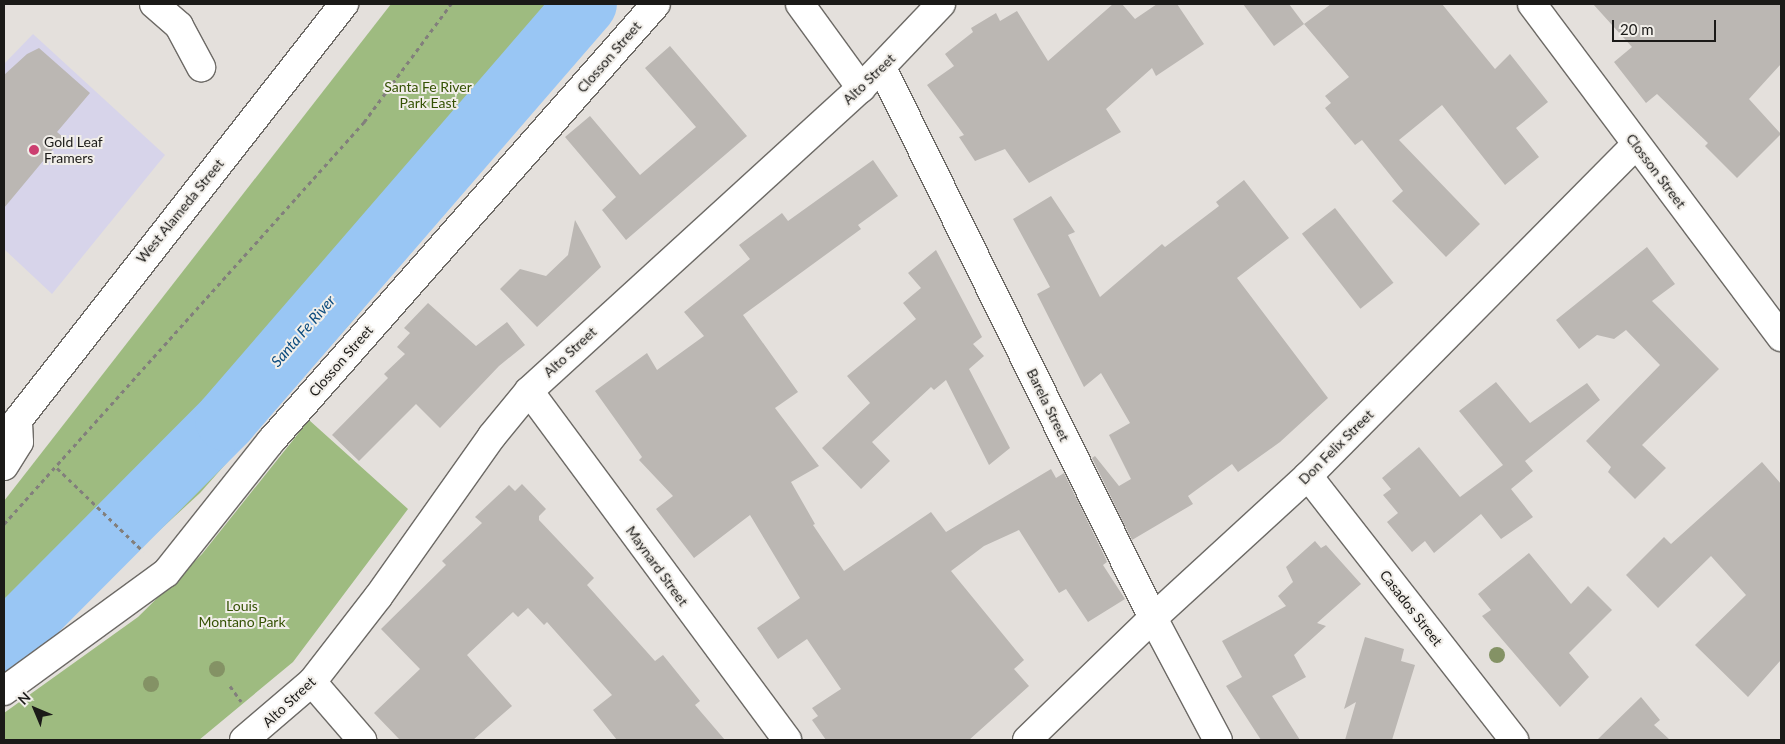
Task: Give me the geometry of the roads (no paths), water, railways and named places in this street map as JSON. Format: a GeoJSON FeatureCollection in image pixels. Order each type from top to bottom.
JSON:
{"type":"FeatureCollection","features":[{"type":"Feature","properties":{"kind":"street"},"geometry":{"type":"LineString","coordinates":[[154,4],[179,26],[201,67]]}},
{"type":"Feature","properties":{"kind":"street","name":"West Alameda Street"},"geometry":{"type":"LineString","coordinates":[[4,466],[19,442],[11,420],[344,4]]}},
{"type":"Feature","properties":{"kind":"street","name":"Closson Street"},"geometry":{"type":"LineString","coordinates":[[4,691],[166,573],[271,441],[656,4]]}},
{"type":"Feature","properties":{"kind":"street"},"geometry":{"type":"LineString","coordinates":[[800,4],[861,88]]}},
{"type":"Feature","properties":{"kind":"street","name":"Alto Street"},"geometry":{"type":"LineString","coordinates":[[244,740],[312,682],[378,597],[492,436],[529,391],[861,88],[941,4]]}},
{"type":"Feature","properties":{"kind":"street","name":"Closson Street"},"geometry":{"type":"LineString","coordinates":[[1532,4],[1781,337]]}},
{"type":"Feature","properties":{"kind":"street","name":"Barela Street"},"geometry":{"type":"LineString","coordinates":[[882,68],[1153,618],[1218,740]]}},
{"type":"Feature","properties":{"kind":"street","name":"Don Felix Street"},"geometry":{"type":"LineString","coordinates":[[1028,740],[1153,618],[1308,476],[1636,145]]}},
{"type":"Feature","properties":{"kind":"street","name":"Maynard Street"},"geometry":{"type":"LineString","coordinates":[[529,391],[787,740]]}},
{"type":"Feature","properties":{"kind":"street","name":"Casados Street"},"geometry":{"type":"LineString","coordinates":[[1308,476],[1514,740]]}},
{"type":"Feature","properties":{"kind":"street"},"geometry":{"type":"LineString","coordinates":[[312,682],[362,740]]}},
{"type":"Feature","properties":{"kind":"waterway","name":"Santa Fe River"},"geometry":{"type":"LineString","coordinates":[[4,643],[226,420],[586,4]]}},
{"type":"Feature","properties":{"kind":"place","name":"Gold Leaf Framers"},"geometry":{"type":"Point","coordinates":[34,150]}},
{"type":"Feature","properties":{"kind":"park label","name":"Santa Fe River Park East"},"geometry":{"type":"Point","coordinates":[428,95]}},
{"type":"Feature","properties":{"kind":"park label","name":"Louis Montano Park"},"geometry":{"type":"Point","coordinates":[242,614]}}]}
